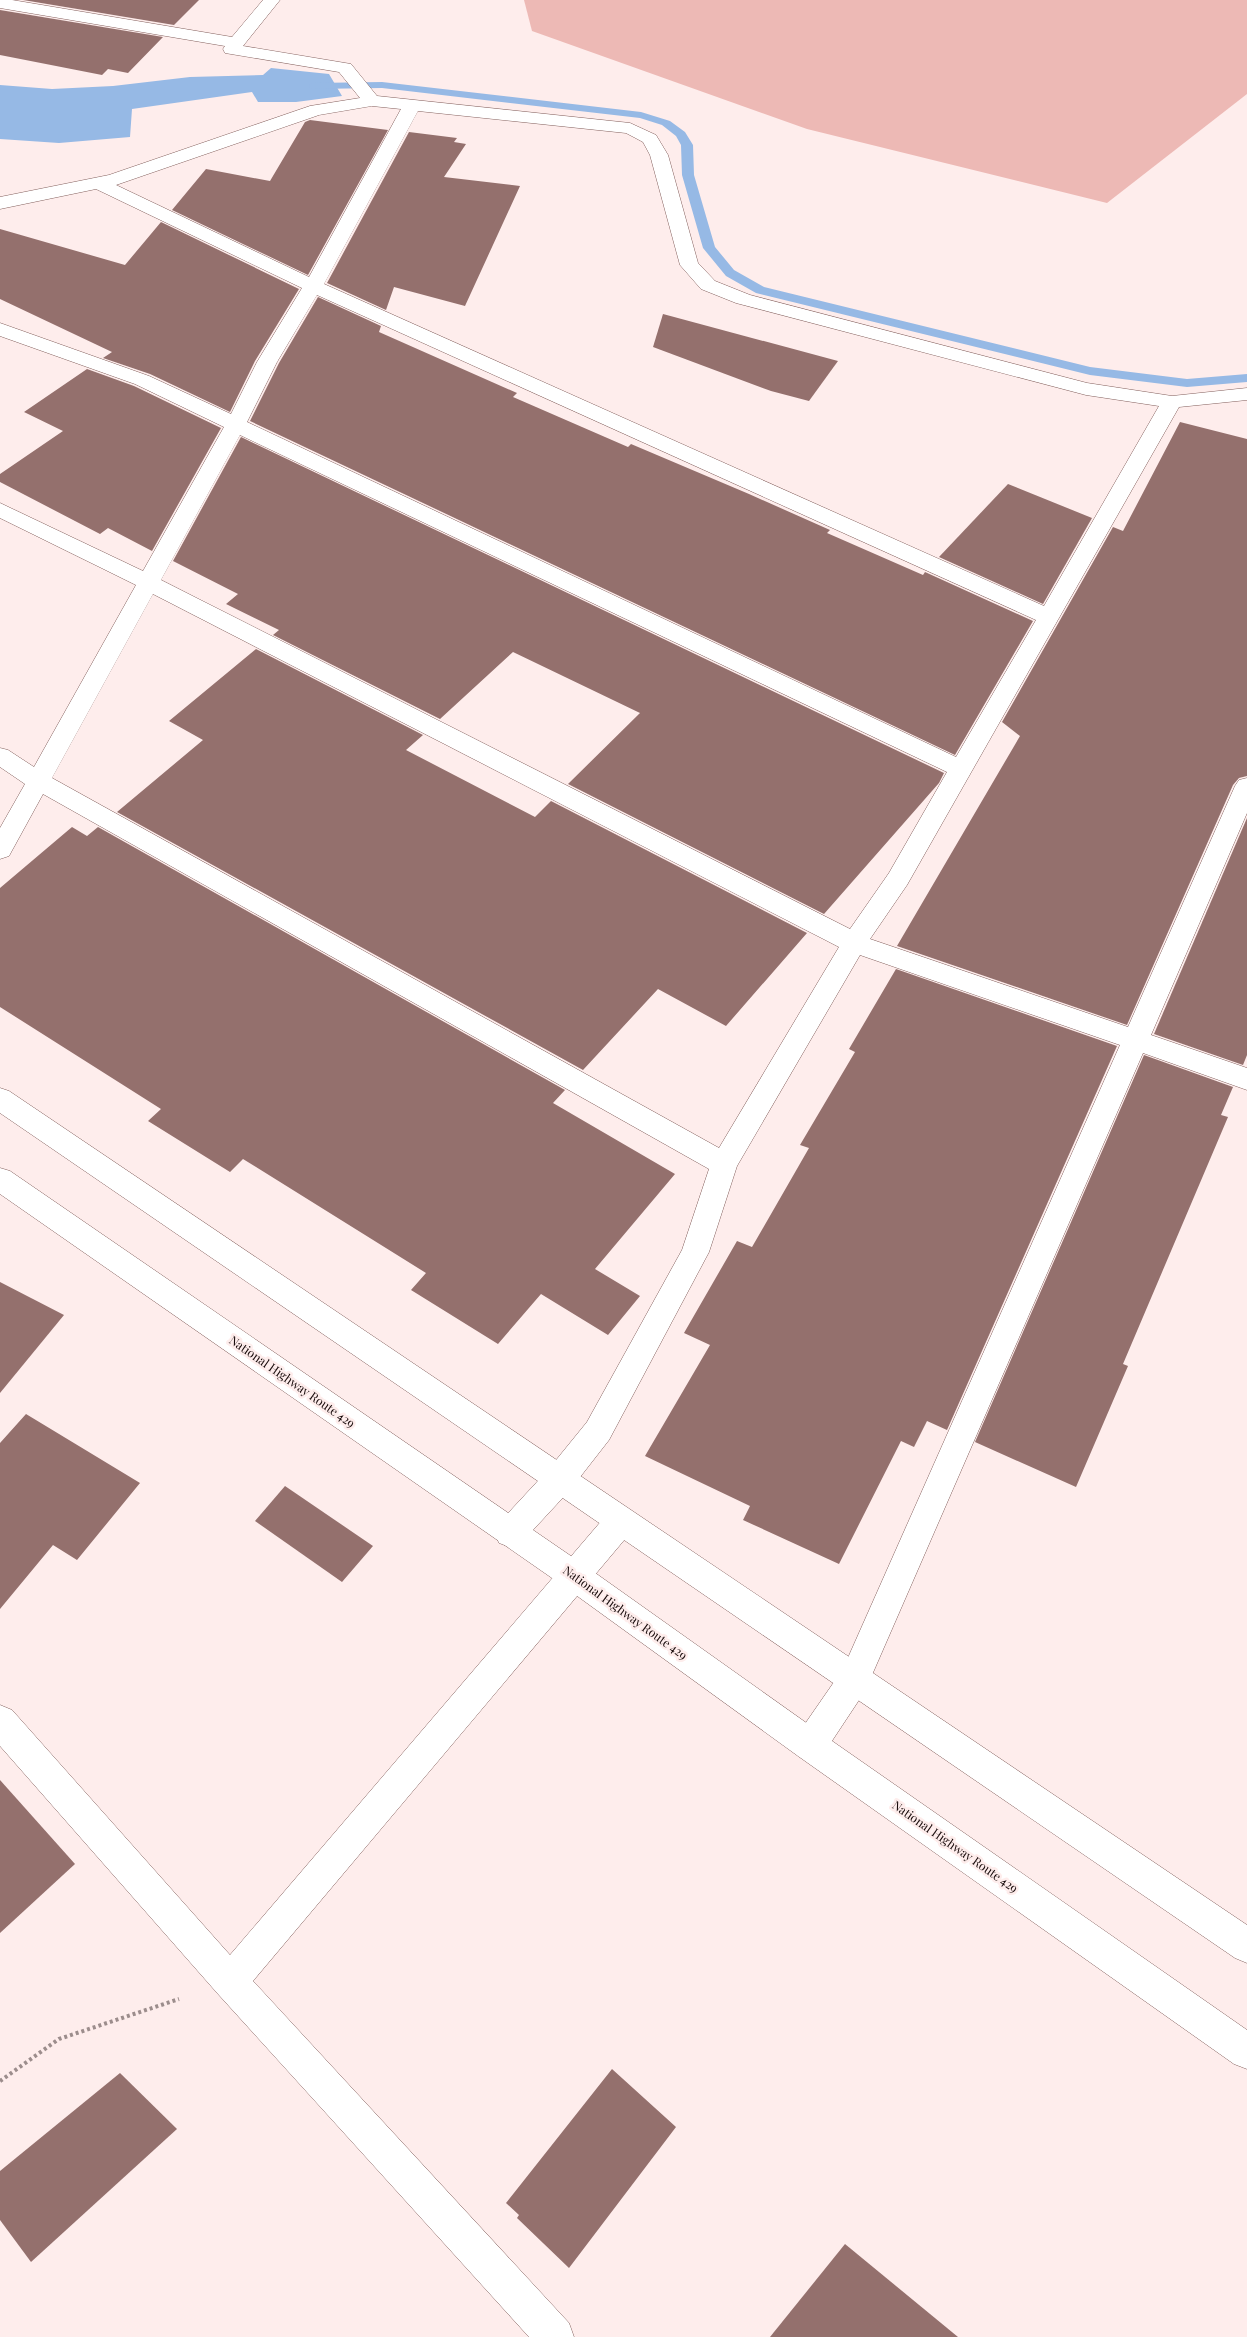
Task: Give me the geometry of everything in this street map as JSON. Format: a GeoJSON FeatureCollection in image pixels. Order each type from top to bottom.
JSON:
{"type":"FeatureCollection","features":[{"type":"Feature","properties":{"kind":"main road"},"geometry":{"type":"LineString","coordinates":[[272,0],[232,49],[345,68],[370,99]]}},
{"type":"Feature","properties":{"kind":"main road"},"geometry":{"type":"LineString","coordinates":[[0,3],[237,43]]}},
{"type":"Feature","properties":{"kind":"main road"},"geometry":{"type":"LineString","coordinates":[[0,203],[113,180],[316,110],[370,99],[412,106],[630,128],[650,139],[659,155],[689,265],[708,285],[743,299],[1086,389],[1172,402],[1247,394]]}},
{"type":"Feature","properties":{"kind":"main road"},"geometry":{"type":"LineString","coordinates":[[0,850],[235,426],[267,362],[313,286],[412,106]]}},
{"type":"Feature","properties":{"kind":"main road"},"geometry":{"type":"LineString","coordinates":[[98,183],[313,286],[1049,617]]}},
{"type":"Feature","properties":{"kind":"main road"},"geometry":{"type":"LineString","coordinates":[[0,329],[142,380],[235,426],[962,769]]}},
{"type":"Feature","properties":{"kind":"main road"},"geometry":{"type":"LineString","coordinates":[[510,1533],[559,1480],[598,1431],[694,1252],[724,1164],[854,944],[898,879],[1172,402]]}},
{"type":"Feature","properties":{"kind":"main road"},"geometry":{"type":"LineString","coordinates":[[0,510],[149,583],[854,944],[1247,1078]]}},
{"type":"Feature","properties":{"kind":"main road"},"geometry":{"type":"LineString","coordinates":[[0,756],[38,781],[724,1164]]}},
{"type":"Feature","properties":{"kind":"main road"},"geometry":{"type":"LineString","coordinates":[[810,1745],[854,1680],[1137,1040],[1247,786]]}},
{"type":"Feature","properties":{"kind":"main road"},"geometry":{"type":"LineString","coordinates":[[0,1099],[620,1522],[1247,1946]]}},
{"type":"Feature","properties":{"kind":"main road","name":"National Highway Route 429"},"geometry":{"type":"LineString","coordinates":[[0,1179],[573,1575],[810,1745],[1247,2051]]}},
{"type":"Feature","properties":{"kind":"main road"},"geometry":{"type":"LineString","coordinates":[[230,1982],[573,1575],[620,1522]]}},
{"type":"Feature","properties":{"kind":"main road"},"geometry":{"type":"LineString","coordinates":[[0,1721],[230,1982],[555,2337]]}},
{"type":"Feature","properties":{"kind":"path"},"geometry":{"type":"LineString","coordinates":[[0,2081],[59,2039],[230,1982]]}},
{"type":"Feature","properties":{"kind":"shaded area"},"geometry":{"type":"Polygon","coordinates":[[[524,0],[1247,0],[1247,94],[1107,203],[807,129],[532,31],[524,0]]]}},
{"type":"Feature","properties":{"kind":"water"},"geometry":{"type":"Polygon","coordinates":[[[271,68],[329,74],[342,96],[296,102],[258,102],[252,92],[132,109],[130,137],[59,143],[0,139],[0,85],[52,89],[113,86],[190,77],[263,75],[271,68]]]}},
{"type":"Feature","properties":{"kind":"building"},"geometry":{"type":"Polygon","coordinates":[[[23,0],[199,0],[174,25],[23,0]]]}},
{"type":"Feature","properties":{"kind":"building"},"geometry":{"type":"Polygon","coordinates":[[[0,10],[163,37],[128,73],[108,69],[102,75],[0,55],[0,10]]]}},
{"type":"Feature","properties":{"kind":"building"},"geometry":{"type":"Polygon","coordinates":[[[310,120],[388,130],[308,275],[172,210],[206,169],[270,181],[305,122],[310,120]]]}},
{"type":"Feature","properties":{"kind":"building"},"geometry":{"type":"Polygon","coordinates":[[[409,132],[457,138],[454,142],[466,144],[444,177],[520,186],[465,306],[394,287],[386,310],[327,283],[409,132]]]}},
{"type":"Feature","properties":{"kind":"building"},"geometry":{"type":"Polygon","coordinates":[[[161,222],[299,289],[255,361],[230,412],[150,374],[103,358],[112,352],[0,299],[0,229],[125,265],[161,222]]]}},
{"type":"Feature","properties":{"kind":"building"},"geometry":{"type":"Polygon","coordinates":[[[318,297],[381,326],[379,332],[517,393],[513,397],[628,447],[631,444],[749,494],[830,530],[827,533],[923,575],[925,572],[1033,621],[955,755],[250,421],[279,363],[318,297]]]}},
{"type":"Feature","properties":{"kind":"building"},"geometry":{"type":"Polygon","coordinates":[[[663,314],[838,361],[809,401],[771,391],[653,347],[663,314]]]}},
{"type":"Feature","properties":{"kind":"building"},"geometry":{"type":"Polygon","coordinates":[[[87,369],[134,386],[221,428],[152,551],[108,528],[100,534],[0,482],[0,474],[63,431],[24,412],[87,369]]]}},
{"type":"Feature","properties":{"kind":"building"},"geometry":{"type":"Polygon","coordinates":[[[1180,422],[1247,439],[1247,776],[1239,778],[1233,785],[1127,1025],[897,946],[1020,736],[1002,722],[1113,527],[1123,531],[1180,422]]]}},
{"type":"Feature","properties":{"kind":"building"},"geometry":{"type":"Polygon","coordinates":[[[241,437],[944,773],[939,783],[824,914],[568,784],[640,713],[513,652],[440,719],[273,635],[279,630],[226,604],[238,594],[173,561],[241,437]]]}},
{"type":"Feature","properties":{"kind":"building"},"geometry":{"type":"Polygon","coordinates":[[[1008,484],[1092,518],[1043,604],[939,557],[1008,484]]]}},
{"type":"Feature","properties":{"kind":"building"},"geometry":{"type":"Polygon","coordinates":[[[256,649],[423,735],[406,750],[535,817],[551,801],[807,933],[726,1026],[658,989],[583,1070],[117,812],[203,740],[169,721],[256,649]]]}},
{"type":"Feature","properties":{"kind":"building"},"geometry":{"type":"Polygon","coordinates":[[[1247,818],[1247,1055],[1243,1065],[1154,1034],[1247,818]]]}},
{"type":"Feature","properties":{"kind":"building"},"geometry":{"type":"Polygon","coordinates":[[[72,827],[87,836],[98,827],[565,1090],[553,1103],[675,1174],[595,1269],[640,1296],[608,1335],[541,1294],[498,1344],[411,1290],[426,1273],[243,1159],[230,1172],[148,1121],[161,1109],[0,1007],[0,888],[72,827]]]}},
{"type":"Feature","properties":{"kind":"building"},"geometry":{"type":"Polygon","coordinates":[[[896,969],[1117,1046],[947,1430],[927,1421],[914,1447],[901,1441],[839,1564],[743,1520],[750,1506],[645,1456],[710,1345],[684,1333],[737,1241],[752,1247],[809,1148],[800,1145],[855,1052],[849,1049],[896,969]]]}},
{"type":"Feature","properties":{"kind":"building"},"geometry":{"type":"Polygon","coordinates":[[[1144,1055],[1233,1087],[1221,1115],[1228,1117],[1123,1364],[1128,1366],[1076,1487],[975,1442],[1144,1055]]]}},
{"type":"Feature","properties":{"kind":"building"},"geometry":{"type":"Polygon","coordinates":[[[0,1282],[64,1315],[0,1393],[0,1282]]]}},
{"type":"Feature","properties":{"kind":"building"},"geometry":{"type":"Polygon","coordinates":[[[26,1414],[140,1483],[77,1560],[53,1545],[0,1609],[0,1443],[26,1414]]]}},
{"type":"Feature","properties":{"kind":"building"},"geometry":{"type":"Polygon","coordinates":[[[285,1486],[373,1546],[342,1582],[255,1521],[285,1486]]]}},
{"type":"Feature","properties":{"kind":"building"},"geometry":{"type":"Polygon","coordinates":[[[0,1780],[75,1864],[0,1933],[0,1780]]]}},
{"type":"Feature","properties":{"kind":"building"},"geometry":{"type":"Polygon","coordinates":[[[612,2069],[676,2127],[569,2268],[517,2218],[519,2215],[506,2203],[612,2069]]]}},
{"type":"Feature","properties":{"kind":"building"},"geometry":{"type":"Polygon","coordinates":[[[120,2073],[177,2129],[31,2262],[0,2220],[0,2171],[120,2073]]]}},
{"type":"Feature","properties":{"kind":"building"},"geometry":{"type":"Polygon","coordinates":[[[845,2244],[958,2337],[770,2337],[845,2244]]]}},
{"type":"Feature","properties":{"kind":"waterway"},"geometry":{"type":"LineString","coordinates":[[313,86],[382,85],[641,115],[666,123],[681,134],[687,145],[688,175],[709,248],[730,273],[760,290],[1090,371],[1187,383],[1247,378]]}}]}
